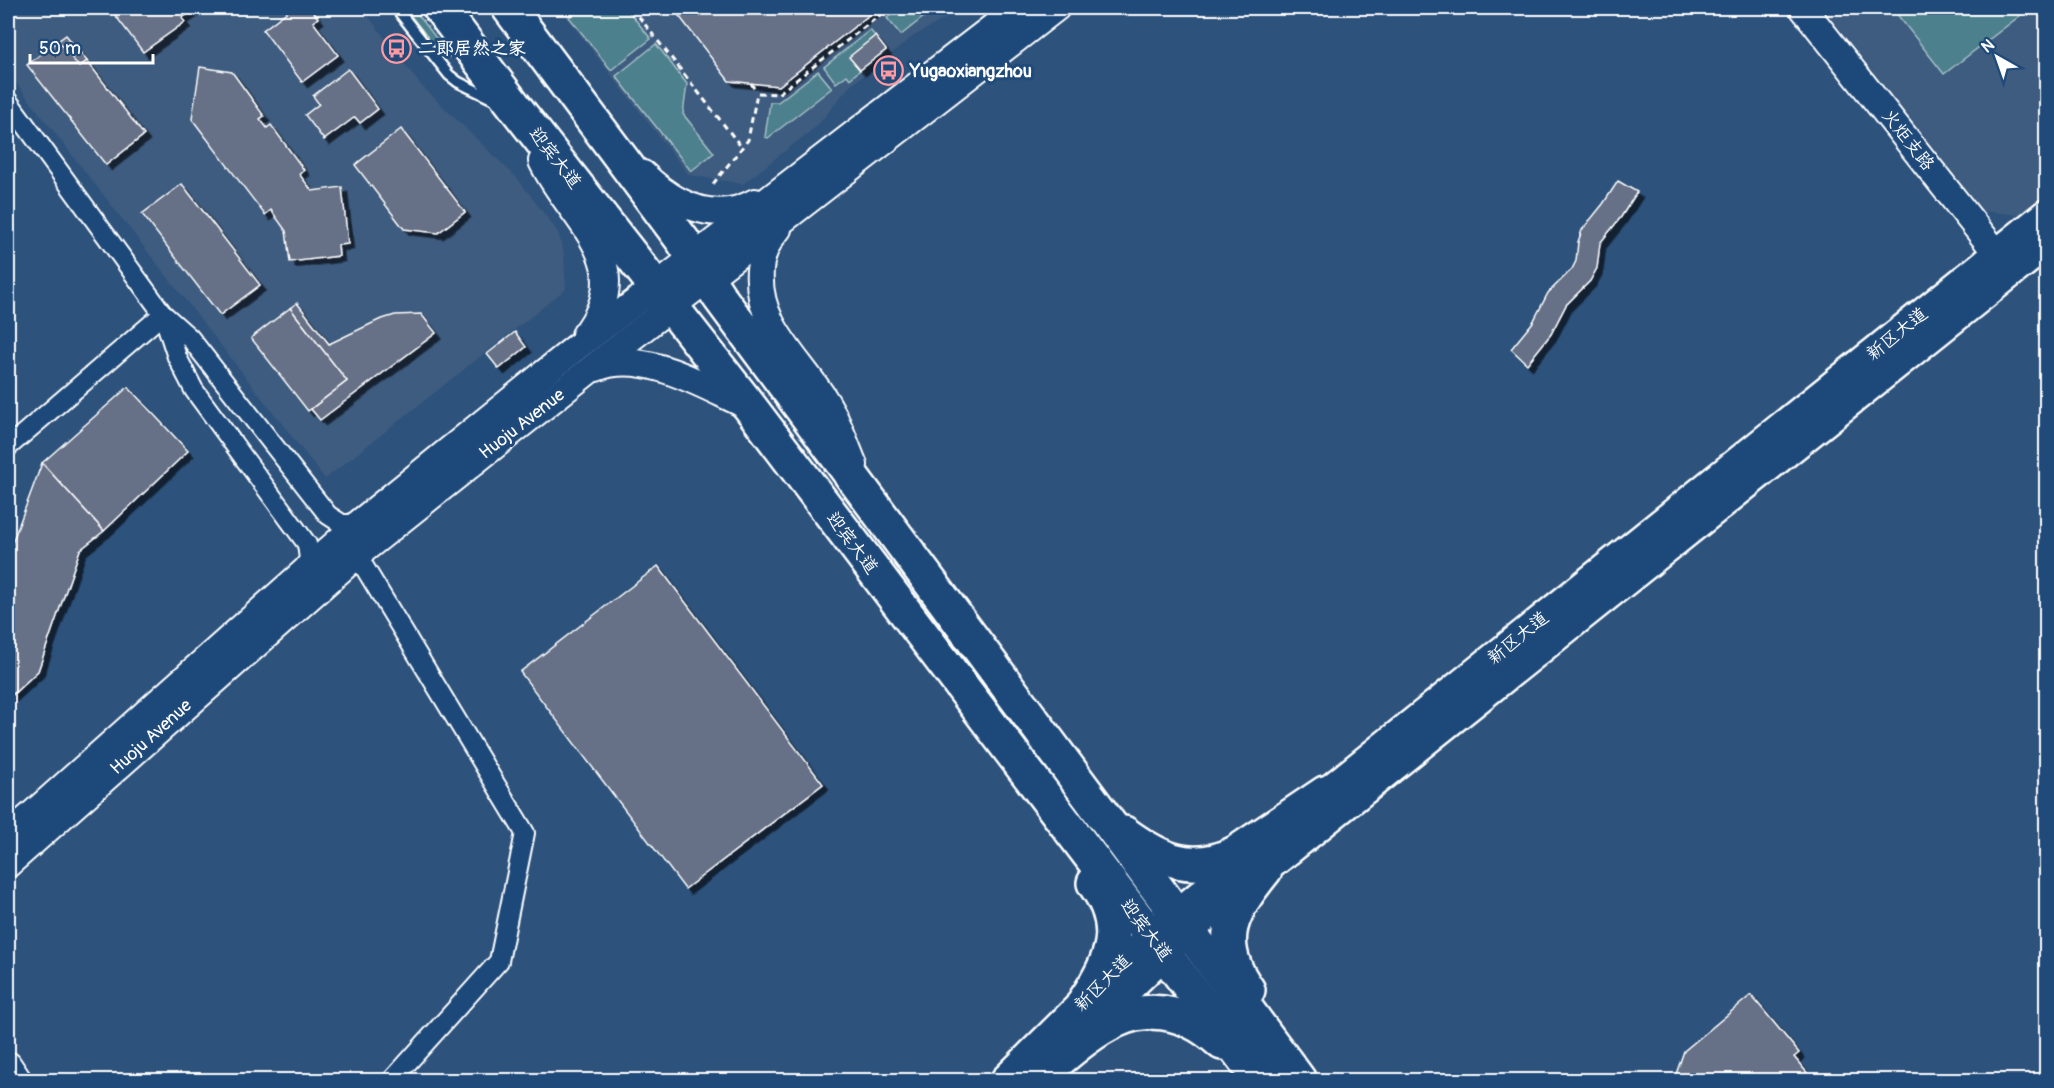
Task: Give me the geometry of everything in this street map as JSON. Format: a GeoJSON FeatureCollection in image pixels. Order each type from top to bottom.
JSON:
{"type":"FeatureCollection","features":[{"type":"Feature","properties":{"kind":"highway","name":"迎宾大道"},"geometry":{"type":"LineString","coordinates":[[440,8],[662,298],[750,408],[1252,1070]]}},
{"type":"Feature","properties":{"kind":"highway","name":"迎宾大道"},"geometry":{"type":"LineString","coordinates":[[510,8],[1110,822],[1181,923],[1299,1080]]}},
{"type":"Feature","properties":{"kind":"highway"},"geometry":{"type":"LineString","coordinates":[[545,144],[579,167],[595,172],[607,164],[609,141]]}},
{"type":"Feature","properties":{"kind":"highway"},"geometry":{"type":"LineString","coordinates":[[750,408],[753,399],[759,394],[767,392],[774,396],[813,441],[869,498]]}},
{"type":"Feature","properties":{"kind":"highway"},"geometry":{"type":"LineString","coordinates":[[1110,822],[1146,849],[1160,856],[1178,862],[1209,863],[1223,860],[1237,852],[1325,794]]}},
{"type":"Feature","properties":{"kind":"highway"},"geometry":{"type":"LineString","coordinates":[[1058,813],[1071,851],[1105,898],[1111,915],[1112,936],[1109,960],[1084,1002]]}},
{"type":"Feature","properties":{"kind":"highway"},"geometry":{"type":"LineString","coordinates":[[1265,870],[1247,893],[1233,918],[1229,946],[1231,958],[1239,977],[1315,1080]]}},
{"type":"Feature","properties":{"kind":"highway"},"geometry":{"type":"LineString","coordinates":[[1035,1080],[1106,1025],[1117,1019],[1144,1012],[1171,1013],[1194,1022],[1252,1070]]}},
{"type":"Feature","properties":{"kind":"main road","name":"Huoju Avenue"},"geometry":{"type":"LineString","coordinates":[[700,268],[797,209],[1056,8]]}},
{"type":"Feature","properties":{"kind":"main road","name":"火炬支路"},"geometry":{"type":"LineString","coordinates":[[1803,8],[2005,262]]}},
{"type":"Feature","properties":{"kind":"main road","name":"Huoju Avenue"},"geometry":{"type":"LineString","coordinates":[[8,864],[357,555],[587,372],[662,298],[700,268],[793,182],[1013,10]]}},
{"type":"Feature","properties":{"kind":"main road"},"geometry":{"type":"LineString","coordinates":[[519,112],[550,178],[589,230],[603,258],[606,285],[601,309],[595,321],[573,350]]}},
{"type":"Feature","properties":{"kind":"main road"},"geometry":{"type":"LineString","coordinates":[[609,141],[661,191],[680,202],[703,210],[731,212],[793,182]]}},
{"type":"Feature","properties":{"kind":"main road"},"geometry":{"type":"LineString","coordinates":[[797,209],[774,234],[764,253],[759,279],[763,306],[774,330],[826,401],[869,498]]}},
{"type":"Feature","properties":{"kind":"main road","name":"新区大道"},"geometry":{"type":"LineString","coordinates":[[1181,923],[1265,870],[2005,262],[2046,214]]}},
{"type":"Feature","properties":{"kind":"main road","name":"新区大道"},"geometry":{"type":"LineString","coordinates":[[1005,1080],[1084,1002],[1157,944],[1325,794],[2005,262],[2046,245]]}},
{"type":"Feature","properties":{"kind":"main road","name":"Huoju Avenue"},"geometry":{"type":"LineString","coordinates":[[8,836],[358,524],[573,350],[662,298]]}},
{"type":"Feature","properties":{"kind":"main road"},"geometry":{"type":"LineString","coordinates":[[587,372],[615,362],[650,365],[667,370],[750,408]]}},
{"type":"Feature","properties":{"kind":"main road","name":"新区大道"},"geometry":{"type":"LineString","coordinates":[[1035,1080],[1157,944]]}},
{"type":"Feature","properties":{"kind":"main road"},"geometry":{"type":"LineString","coordinates":[[8,1065],[18,1080]]}},
{"type":"Feature","properties":{"kind":"street"},"geometry":{"type":"LineString","coordinates":[[8,101],[163,314],[190,338],[328,515],[342,524],[358,524]]}},
{"type":"Feature","properties":{"kind":"street"},"geometry":{"type":"LineString","coordinates":[[8,447],[163,314]]}},
{"type":"Feature","properties":{"kind":"street"},"geometry":{"type":"LineString","coordinates":[[163,314],[177,357],[194,390],[307,544],[309,559],[297,578]]}},
{"type":"Feature","properties":{"kind":"street"},"geometry":{"type":"LineString","coordinates":[[357,555],[525,833],[500,961],[392,1080]]}},
{"type":"Feature","properties":{"kind":"lane"},"geometry":{"type":"LineString","coordinates":[[396,8],[450,75],[459,82],[519,112]]}},
{"type":"Feature","properties":{"kind":"path"},"geometry":{"type":"LineString","coordinates":[[632,8],[743,149]]}},
{"type":"Feature","properties":{"kind":"path"},"geometry":{"type":"LineString","coordinates":[[757,93],[778,94],[889,8]]}},
{"type":"Feature","properties":{"kind":"path"},"geometry":{"type":"LineString","coordinates":[[713,184],[748,140],[757,93],[751,83]]}},
{"type":"Feature","properties":{"kind":"shaded area"},"geometry":{"type":"Polygon","coordinates":[[[8,8],[362,8],[420,84],[518,179],[558,232],[564,253],[566,289],[325,479],[8,73],[8,8]]]}},
{"type":"Feature","properties":{"kind":"shaded area"},"geometry":{"type":"Polygon","coordinates":[[[559,8],[964,8],[914,36],[849,87],[817,126],[743,184],[689,175],[559,8]]]}},
{"type":"Feature","properties":{"kind":"shaded area"},"geometry":{"type":"Polygon","coordinates":[[[1823,8],[2046,8],[2046,194],[2019,215],[1983,211],[1823,8]]]}},
{"type":"Feature","properties":{"kind":"green space"},"geometry":{"type":"Polygon","coordinates":[[[405,8],[413,8],[450,56],[445,60],[405,8]]]}},
{"type":"Feature","properties":{"kind":"green space"},"geometry":{"type":"Polygon","coordinates":[[[581,8],[626,8],[651,39],[611,70],[569,17],[581,8]]]}},
{"type":"Feature","properties":{"kind":"green space"},"geometry":{"type":"Polygon","coordinates":[[[900,8],[935,8],[901,35],[887,18],[900,8]]]}},
{"type":"Feature","properties":{"kind":"green space"},"geometry":{"type":"Polygon","coordinates":[[[1892,8],[2030,8],[1944,74],[1892,8]]]}},
{"type":"Feature","properties":{"kind":"green space"},"geometry":{"type":"Polygon","coordinates":[[[870,30],[875,36],[850,57],[860,70],[850,79],[847,75],[836,83],[824,67],[870,30]]]}},
{"type":"Feature","properties":{"kind":"green space"},"geometry":{"type":"Polygon","coordinates":[[[656,44],[687,84],[683,114],[714,153],[691,171],[616,76],[656,44]]]}},
{"type":"Feature","properties":{"kind":"green space"},"geometry":{"type":"Polygon","coordinates":[[[818,71],[832,88],[768,138],[765,137],[770,102],[778,102],[818,71]]]}},
{"type":"Feature","properties":{"kind":"building"},"geometry":{"type":"Polygon","coordinates":[[[121,8],[188,8],[191,12],[182,18],[185,22],[143,52],[115,15],[122,10],[121,8]]]}},
{"type":"Feature","properties":{"kind":"building"},"geometry":{"type":"Polygon","coordinates":[[[292,8],[310,8],[318,18],[313,22],[338,55],[302,82],[263,30],[292,8]]]}},
{"type":"Feature","properties":{"kind":"building"},"geometry":{"type":"Polygon","coordinates":[[[673,8],[878,8],[779,86],[729,81],[673,8]]]}},
{"type":"Feature","properties":{"kind":"building"},"geometry":{"type":"Polygon","coordinates":[[[66,35],[87,61],[79,67],[58,41],[66,35]]]}},
{"type":"Feature","properties":{"kind":"building"},"geometry":{"type":"Polygon","coordinates":[[[875,36],[886,50],[860,70],[849,57],[875,36]]]}},
{"type":"Feature","properties":{"kind":"building"},"geometry":{"type":"Polygon","coordinates":[[[58,41],[79,67],[87,61],[144,135],[106,165],[27,65],[58,41]]]}},
{"type":"Feature","properties":{"kind":"building"},"geometry":{"type":"Polygon","coordinates":[[[200,67],[232,72],[264,116],[260,119],[267,128],[271,125],[304,170],[299,174],[312,191],[342,187],[348,244],[338,245],[339,256],[290,262],[286,231],[271,210],[265,215],[192,119],[200,67]]]}},
{"type":"Feature","properties":{"kind":"building"},"geometry":{"type":"Polygon","coordinates":[[[348,69],[378,109],[360,123],[355,117],[324,140],[305,115],[319,104],[313,96],[348,69]]]}},
{"type":"Feature","properties":{"kind":"building"},"geometry":{"type":"Polygon","coordinates":[[[401,129],[465,212],[438,233],[404,229],[355,165],[401,129]]]}},
{"type":"Feature","properties":{"kind":"building"},"geometry":{"type":"Polygon","coordinates":[[[1618,181],[1637,192],[1600,243],[1597,268],[1590,281],[1566,305],[1551,334],[1527,364],[1511,349],[1533,322],[1548,293],[1572,269],[1576,261],[1582,230],[1618,181]]]}},
{"type":"Feature","properties":{"kind":"building"},"geometry":{"type":"Polygon","coordinates":[[[182,184],[260,285],[220,315],[142,214],[182,184]]]}},
{"type":"Feature","properties":{"kind":"building"},"geometry":{"type":"Polygon","coordinates":[[[297,303],[329,344],[379,320],[395,315],[421,314],[436,333],[320,420],[311,409],[347,381],[290,308],[297,303]]]}},
{"type":"Feature","properties":{"kind":"building"},"geometry":{"type":"Polygon","coordinates":[[[290,308],[347,381],[308,411],[251,338],[290,308]]]}},
{"type":"Feature","properties":{"kind":"building"},"geometry":{"type":"Polygon","coordinates":[[[515,332],[526,347],[499,369],[487,354],[515,332]]]}},
{"type":"Feature","properties":{"kind":"building"},"geometry":{"type":"Polygon","coordinates":[[[128,387],[188,451],[104,531],[42,463],[128,387]]]}},
{"type":"Feature","properties":{"kind":"building"},"geometry":{"type":"Polygon","coordinates":[[[42,463],[104,531],[80,550],[38,671],[8,699],[8,554],[42,463]]]}},
{"type":"Feature","properties":{"kind":"building"},"geometry":{"type":"Polygon","coordinates":[[[658,566],[823,784],[685,889],[520,672],[658,566]]]}},
{"type":"Feature","properties":{"kind":"building"},"geometry":{"type":"Polygon","coordinates":[[[1751,995],[1799,1053],[1794,1057],[1808,1074],[1801,1080],[1674,1080],[1684,1051],[1751,995]]]}},
{"type":"Feature","properties":{"kind":"place","name":"二郎居然之家"},"geometry":{"type":"Point","coordinates":[397,48]}},
{"type":"Feature","properties":{"kind":"place","name":"Yugaoxiangzhou"},"geometry":{"type":"Point","coordinates":[889,71]}}]}
